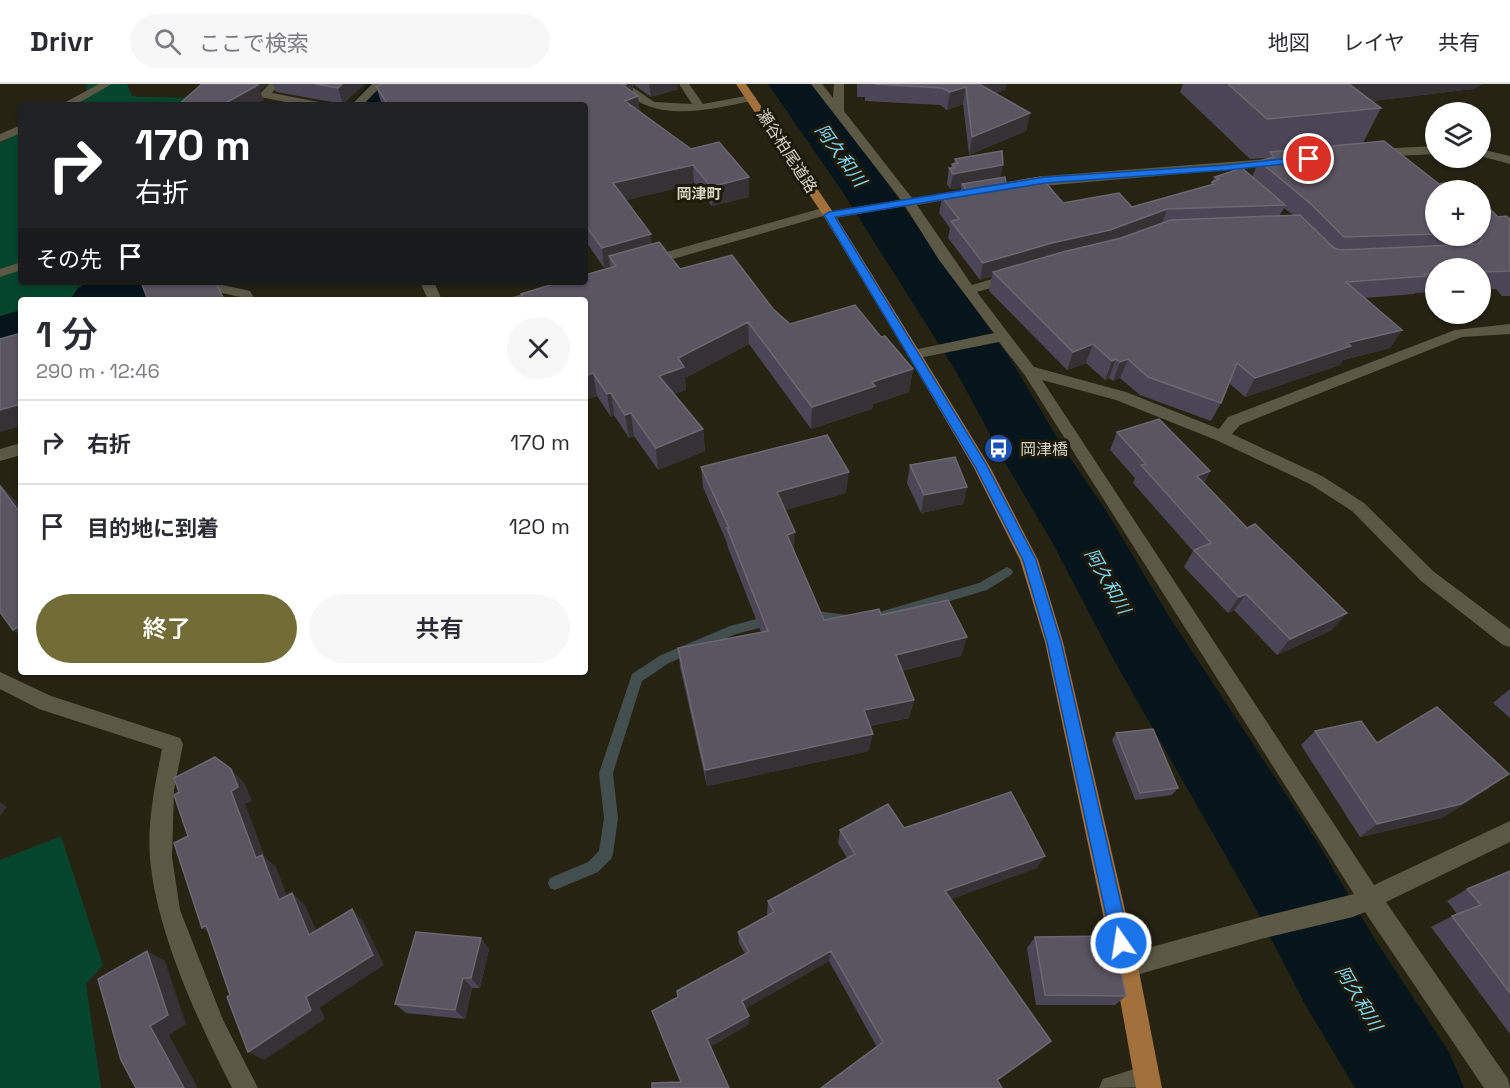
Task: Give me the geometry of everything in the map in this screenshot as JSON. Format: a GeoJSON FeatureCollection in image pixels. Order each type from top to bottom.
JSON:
{"type":"FeatureCollection","features":[{"type":"Feature","properties":{"kind":"main road","name":"瀬谷柏尾道路"},"geometry":{"type":"LineString","coordinates":[[741,84],[828,213],[903,340],[914,354],[982,467],[1029,560],[1054,642],[1126,966],[1148,1083]]}},
{"type":"Feature","properties":{"kind":"street"},"geometry":{"type":"LineString","coordinates":[[72,102],[107,84]]}},
{"type":"Feature","properties":{"kind":"street"},"geometry":{"type":"LineString","coordinates":[[275,84],[264,95],[302,102]]}},
{"type":"Feature","properties":{"kind":"street"},"geometry":{"type":"LineString","coordinates":[[360,102],[378,84]]}},
{"type":"Feature","properties":{"kind":"street"},"geometry":{"type":"LineString","coordinates":[[621,84],[651,105],[700,108],[751,98]]}},
{"type":"Feature","properties":{"kind":"street"},"geometry":{"type":"LineString","coordinates":[[684,84],[700,108]]}},
{"type":"Feature","properties":{"kind":"street"},"geometry":{"type":"LineString","coordinates":[[816,84],[1029,370],[1361,903],[1499,1088]]}},
{"type":"Feature","properties":{"kind":"street"},"geometry":{"type":"LineString","coordinates":[[838,84],[838,111]]}},
{"type":"Feature","properties":{"kind":"street"},"geometry":{"type":"LineString","coordinates":[[0,139],[18,130]]}},
{"type":"Feature","properties":{"kind":"street"},"geometry":{"type":"LineString","coordinates":[[1360,154],[1425,151]]}},
{"type":"Feature","properties":{"kind":"street"},"geometry":{"type":"LineString","coordinates":[[1491,155],[1510,160]]}},
{"type":"Feature","properties":{"kind":"street"},"geometry":{"type":"LineString","coordinates":[[1011,186],[1045,180],[1227,168],[1293,161]]}},
{"type":"Feature","properties":{"kind":"street"},"geometry":{"type":"LineString","coordinates":[[1227,168],[1244,182]]}},
{"type":"Feature","properties":{"kind":"street"},"geometry":{"type":"LineString","coordinates":[[630,267],[828,213],[977,191]]}},
{"type":"Feature","properties":{"kind":"street"},"geometry":{"type":"LineString","coordinates":[[0,273],[18,267]]}},
{"type":"Feature","properties":{"kind":"street"},"geometry":{"type":"LineString","coordinates":[[969,290],[1022,274]]}},
{"type":"Feature","properties":{"kind":"street"},"geometry":{"type":"LineString","coordinates":[[527,297],[569,285]]}},
{"type":"Feature","properties":{"kind":"street"},"geometry":{"type":"LineString","coordinates":[[214,287],[245,294],[247,297]]}},
{"type":"Feature","properties":{"kind":"street"},"geometry":{"type":"LineString","coordinates":[[1222,436],[1234,421],[1460,333],[1510,329]]}},
{"type":"Feature","properties":{"kind":"street"},"geometry":{"type":"LineString","coordinates":[[914,354],[1004,336]]}},
{"type":"Feature","properties":{"kind":"street"},"geometry":{"type":"LineString","coordinates":[[1029,370],[1121,396],[1222,436],[1316,480],[1358,507],[1427,576],[1510,639]]}},
{"type":"Feature","properties":{"kind":"street"},"geometry":{"type":"LineString","coordinates":[[0,455],[18,450]]}},
{"type":"Feature","properties":{"kind":"street"},"geometry":{"type":"LineString","coordinates":[[0,680],[46,703],[173,744],[164,790],[160,857],[169,910],[214,1027],[245,1088]]}},
{"type":"Feature","properties":{"kind":"street"},"geometry":{"type":"LineString","coordinates":[[1126,966],[1361,903],[1510,831]]}},
{"type":"Feature","properties":{"kind":"street"},"geometry":{"type":"LineString","coordinates":[[1112,1088],[1148,1083]]}},
{"type":"Feature","properties":{"kind":"green space"},"geometry":{"type":"Polygon","coordinates":[[[87,84],[127,84],[131,95],[138,97],[215,98],[209,102],[79,102],[85,99],[87,84]]]}},
{"type":"Feature","properties":{"kind":"green space"},"geometry":{"type":"Polygon","coordinates":[[[18,134],[18,285],[114,285],[89,297],[18,297],[18,325],[0,331],[0,143],[18,134]]]}},
{"type":"Feature","properties":{"kind":"green space"},"geometry":{"type":"Polygon","coordinates":[[[61,836],[103,965],[86,984],[101,1088],[0,1088],[0,860],[61,836]]]}},
{"type":"Feature","properties":{"kind":"building"},"geometry":{"type":"Polygon","coordinates":[[[202,84],[258,85],[227,102],[181,102],[202,84]]]}},
{"type":"Feature","properties":{"kind":"building"},"geometry":{"type":"Polygon","coordinates":[[[315,84],[342,84],[338,88],[315,84]]]}},
{"type":"Feature","properties":{"kind":"building"},"geometry":{"type":"Polygon","coordinates":[[[384,84],[627,84],[623,85],[638,96],[625,101],[691,149],[719,142],[749,177],[711,187],[693,165],[613,183],[651,234],[602,248],[588,229],[588,102],[386,102],[376,86],[384,84]]]}},
{"type":"Feature","properties":{"kind":"building"},"geometry":{"type":"Polygon","coordinates":[[[874,84],[979,84],[1030,113],[972,137],[966,87],[950,92],[942,88],[874,84]]]}},
{"type":"Feature","properties":{"kind":"building"},"geometry":{"type":"Polygon","coordinates":[[[1228,84],[1349,84],[1381,108],[1267,119],[1228,84]]]}},
{"type":"Feature","properties":{"kind":"building"},"geometry":{"type":"Polygon","coordinates":[[[1384,141],[1434,180],[1425,180],[1425,234],[1344,237],[1311,204],[1259,161],[1274,157],[1270,152],[1384,141]]]}},
{"type":"Feature","properties":{"kind":"building"},"geometry":{"type":"Polygon","coordinates":[[[1002,151],[1003,165],[953,174],[949,168],[955,168],[952,164],[958,163],[955,159],[1002,151]]]}},
{"type":"Feature","properties":{"kind":"building"},"geometry":{"type":"Polygon","coordinates":[[[1242,168],[1285,205],[1167,209],[1110,230],[1052,243],[983,263],[951,221],[959,219],[942,197],[968,192],[962,184],[1005,177],[1006,183],[1041,177],[1063,203],[1119,193],[1132,207],[1214,184],[1212,182],[1219,179],[1215,177],[1242,168]]]}},
{"type":"Feature","properties":{"kind":"building"},"geometry":{"type":"Polygon","coordinates":[[[1491,210],[1498,217],[1506,216],[1510,219],[1510,271],[1491,272],[1491,258],[1425,258],[1425,276],[1346,282],[1402,330],[1347,343],[1351,346],[1255,378],[1237,363],[1221,403],[1148,377],[1128,359],[1120,362],[1116,359],[1112,361],[1093,344],[1073,352],[993,272],[1121,238],[1171,220],[1300,215],[1334,248],[1340,250],[1491,246],[1491,210]]]}},
{"type":"Feature","properties":{"kind":"building"},"geometry":{"type":"Polygon","coordinates":[[[659,242],[680,269],[732,255],[773,309],[790,324],[855,305],[881,337],[885,336],[913,369],[872,382],[875,386],[812,407],[748,322],[678,358],[684,367],[659,376],[703,429],[656,448],[631,413],[625,415],[611,393],[607,394],[593,373],[588,375],[588,297],[522,297],[521,294],[550,285],[588,285],[588,274],[616,266],[609,256],[659,242]]]}},
{"type":"Feature","properties":{"kind":"building"},"geometry":{"type":"Polygon","coordinates":[[[142,285],[217,285],[223,297],[147,297],[142,285]]]}},
{"type":"Feature","properties":{"kind":"building"},"geometry":{"type":"Polygon","coordinates":[[[18,334],[18,405],[0,410],[0,339],[18,334]]]}},
{"type":"Feature","properties":{"kind":"building"},"geometry":{"type":"Polygon","coordinates":[[[1159,419],[1210,471],[1197,476],[1247,528],[1255,524],[1347,613],[1290,639],[1246,594],[1239,597],[1194,550],[1211,543],[1141,465],[1146,464],[1117,432],[1159,419]]]}},
{"type":"Feature","properties":{"kind":"building"},"geometry":{"type":"Polygon","coordinates":[[[827,435],[849,472],[777,492],[795,532],[787,535],[824,620],[879,609],[881,615],[948,600],[967,637],[896,655],[914,700],[864,710],[873,734],[705,770],[678,648],[768,631],[727,528],[729,528],[701,467],[827,435]]]}},
{"type":"Feature","properties":{"kind":"building"},"geometry":{"type":"Polygon","coordinates":[[[955,457],[967,487],[924,495],[910,465],[955,457]]]}},
{"type":"Feature","properties":{"kind":"building"},"geometry":{"type":"Polygon","coordinates":[[[0,486],[18,510],[18,627],[13,630],[0,612],[0,486]]]}},
{"type":"Feature","properties":{"kind":"building"},"geometry":{"type":"Polygon","coordinates":[[[1437,707],[1509,774],[1461,804],[1377,824],[1315,731],[1361,721],[1377,743],[1437,707]]]}},
{"type":"Feature","properties":{"kind":"building"},"geometry":{"type":"Polygon","coordinates":[[[1153,729],[1178,788],[1140,793],[1116,733],[1153,729]]]}},
{"type":"Feature","properties":{"kind":"building"},"geometry":{"type":"Polygon","coordinates":[[[215,757],[231,769],[238,787],[231,791],[256,858],[262,855],[279,900],[292,893],[309,935],[352,909],[373,955],[306,997],[311,1010],[248,1052],[227,997],[230,995],[206,925],[202,928],[174,843],[188,836],[174,795],[179,792],[174,778],[215,757]]]}},
{"type":"Feature","properties":{"kind":"building"},"geometry":{"type":"Polygon","coordinates":[[[1011,792],[1045,856],[945,891],[1051,1041],[997,1080],[1002,1088],[821,1088],[883,1042],[831,951],[742,1001],[749,1016],[707,1039],[729,1088],[652,1088],[652,1083],[681,1082],[652,1011],[678,997],[677,991],[749,952],[738,932],[774,912],[768,901],[855,854],[840,830],[888,804],[904,828],[1011,792]]]}},
{"type":"Feature","properties":{"kind":"building"},"geometry":{"type":"Polygon","coordinates":[[[1510,871],[1510,993],[1452,916],[1481,905],[1467,889],[1510,871]]]}},
{"type":"Feature","properties":{"kind":"building"},"geometry":{"type":"Polygon","coordinates":[[[416,932],[481,938],[471,978],[463,978],[455,1010],[395,1004],[416,932]]]}},
{"type":"Feature","properties":{"kind":"building"},"geometry":{"type":"Polygon","coordinates":[[[1113,936],[1126,996],[1045,995],[1035,937],[1113,936]]]}},
{"type":"Feature","properties":{"kind":"building"},"geometry":{"type":"Polygon","coordinates":[[[147,951],[168,1015],[150,1026],[184,1088],[136,1088],[121,1060],[98,979],[147,951]]]}},
{"type":"Feature","properties":{"kind":"waterway"},"geometry":{"type":"LineString","coordinates":[[376,102],[394,84]]}},
{"type":"Feature","properties":{"kind":"waterway","name":"阿久和川"},"geometry":{"type":"LineString","coordinates":[[790,84],[867,191],[987,371],[1040,466],[1080,528],[1143,641],[1284,871],[1340,972],[1413,1088]]}},
{"type":"Feature","properties":{"kind":"waterway"},"geometry":{"type":"LineString","coordinates":[[103,297],[125,285]]}},
{"type":"Feature","properties":{"kind":"waterway"},"geometry":{"type":"LineString","coordinates":[[0,337],[18,330]]}},
{"type":"Feature","properties":{"kind":"waterway"},"geometry":{"type":"LineString","coordinates":[[883,616],[983,587],[1007,572]]}},
{"type":"Feature","properties":{"kind":"waterway"},"geometry":{"type":"LineString","coordinates":[[809,615],[848,620]]}},
{"type":"Feature","properties":{"kind":"waterway"},"geometry":{"type":"LineString","coordinates":[[555,883],[593,867],[606,854],[611,818],[606,773],[637,678],[665,659],[734,630],[771,620]]}},
{"type":"Feature","properties":{"kind":"place","name":"岡津橋"},"geometry":{"type":"Point","coordinates":[999,449]}},
{"type":"Feature","properties":{"kind":"district","name":"岡津町"},"geometry":{"type":"Point","coordinates":[699,193]}},
{"type":"Feature","properties":{"kind":"route"},"geometry":{"type":"LineString","coordinates":[[1121,943],[1054,642],[1029,560],[982,467],[829,215],[1045,180],[1227,168],[1309,159]]}}]}
